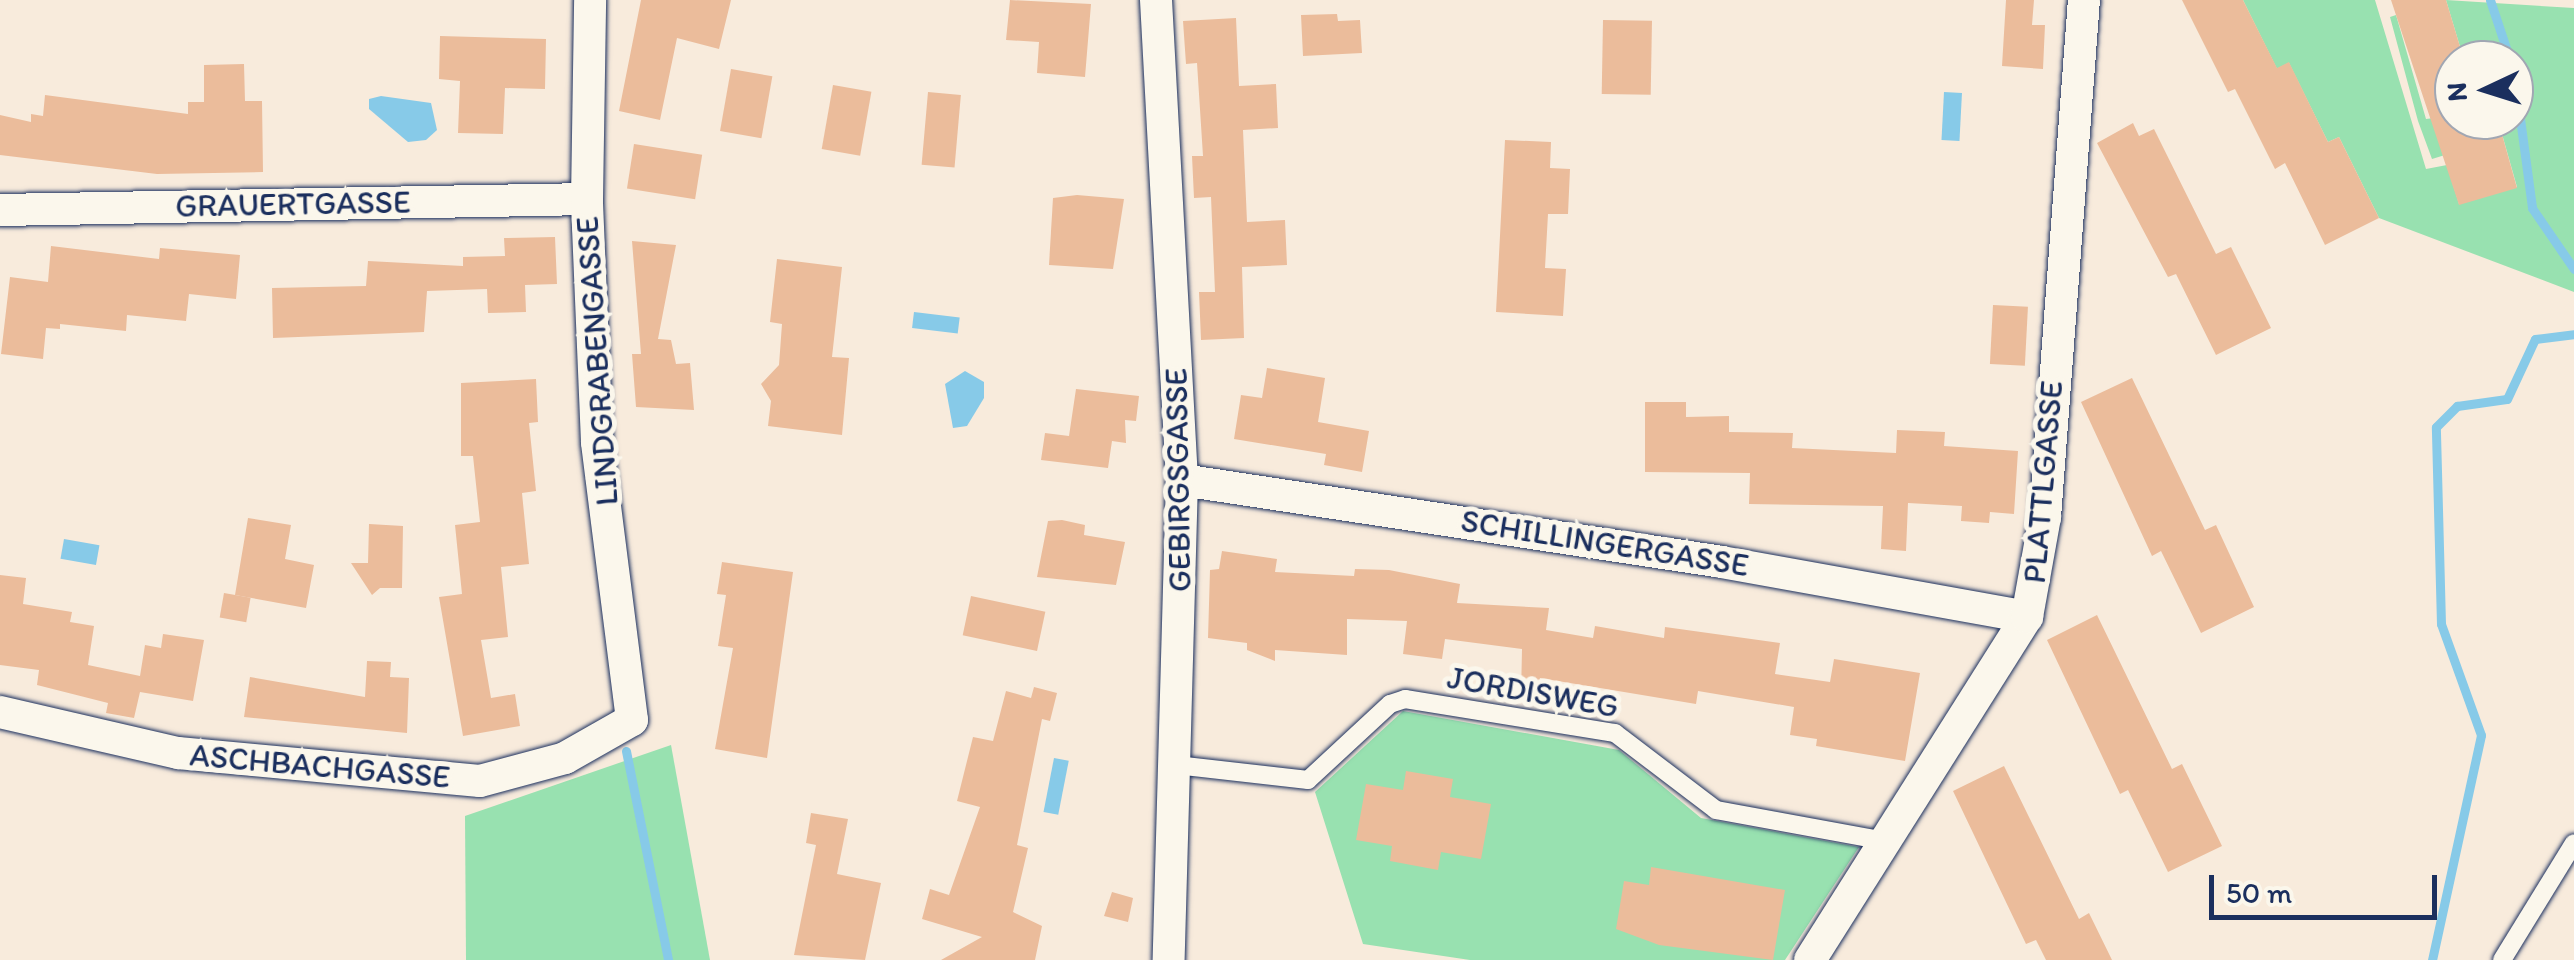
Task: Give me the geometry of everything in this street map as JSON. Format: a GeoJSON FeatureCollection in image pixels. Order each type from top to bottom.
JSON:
{"type":"FeatureCollection","features":[{"type":"Feature","properties":{"kind":"street","name":"LINDGRABENGASSE"},"geometry":{"type":"LineString","coordinates":[[590,0],[587,198],[596,442],[632,720]]}},
{"type":"Feature","properties":{"kind":"street","name":"GEBIRGSGASSE"},"geometry":{"type":"LineString","coordinates":[[1156,0],[1182,480],[1169,960]]}},
{"type":"Feature","properties":{"kind":"street","name":"PLATTLGASSE"},"geometry":{"type":"LineString","coordinates":[[1810,960],[2027,617],[2046,517],[2084,0]]}},
{"type":"Feature","properties":{"kind":"street","name":"GRAUERTGASSE"},"geometry":{"type":"LineString","coordinates":[[0,210],[587,198]]}},
{"type":"Feature","properties":{"kind":"street","name":"SCHILLINGERGASSE"},"geometry":{"type":"LineString","coordinates":[[1182,480],[1722,562],[2027,617]]}},
{"type":"Feature","properties":{"kind":"street","name":"ASCHBACHGASSE"},"geometry":{"type":"LineString","coordinates":[[0,712],[178,753],[480,780],[565,758],[632,720]]}},
{"type":"Feature","properties":{"kind":"lane","name":"JORDISWEG"},"geometry":{"type":"LineString","coordinates":[[1176,765],[1308,780],[1390,704],[1405,699],[1615,732],[1716,810],[1885,842]]}},
{"type":"Feature","properties":{"kind":"lane"},"geometry":{"type":"LineString","coordinates":[[2502,960],[2574,843]]}},
{"type":"Feature","properties":{"kind":"green space"},"geometry":{"type":"Polygon","coordinates":[[[2243,0],[2375,0],[2426,169],[2447,165],[2459,204],[2517,187],[2504,140],[2534,140],[2534,40],[2458,40],[2446,0],[2574,8],[2574,292],[2379,218],[2339,137],[2328,142],[2289,63],[2277,69],[2243,0]]]}},
{"type":"Feature","properties":{"kind":"green space"},"geometry":{"type":"Polygon","coordinates":[[[2396,15],[2426,119],[2434,118],[2434,140],[2441,140],[2445,155],[2432,159],[2390,17],[2396,15]]]}},
{"type":"Feature","properties":{"kind":"green space"},"geometry":{"type":"Polygon","coordinates":[[[1403,711],[1619,750],[1701,818],[1859,847],[1785,960],[1470,960],[1363,944],[1315,792],[1403,711]]]}},
{"type":"Feature","properties":{"kind":"green space"},"geometry":{"type":"Polygon","coordinates":[[[671,745],[710,960],[466,960],[465,816],[671,745]]]}},
{"type":"Feature","properties":{"kind":"water"},"geometry":{"type":"Polygon","coordinates":[[[1944,92],[1962,93],[1959,141],[1941,140],[1944,92]]]}},
{"type":"Feature","properties":{"kind":"water"},"geometry":{"type":"Polygon","coordinates":[[[381,96],[431,103],[437,130],[426,140],[408,142],[369,109],[369,99],[381,96]]]}},
{"type":"Feature","properties":{"kind":"water"},"geometry":{"type":"Polygon","coordinates":[[[914,312],[960,318],[958,333],[912,328],[914,312]]]}},
{"type":"Feature","properties":{"kind":"water"},"geometry":{"type":"Polygon","coordinates":[[[965,371],[984,382],[984,398],[967,426],[953,428],[945,384],[965,371]]]}},
{"type":"Feature","properties":{"kind":"water"},"geometry":{"type":"Polygon","coordinates":[[[64,539],[99,545],[96,565],[61,559],[64,539]]]}},
{"type":"Feature","properties":{"kind":"water"},"geometry":{"type":"Polygon","coordinates":[[[1054,758],[1069,761],[1058,815],[1044,812],[1054,758]]]}},
{"type":"Feature","properties":{"kind":"building"},"geometry":{"type":"Polygon","coordinates":[[[641,0],[731,0],[719,49],[677,38],[660,120],[619,111],[641,0]]]}},
{"type":"Feature","properties":{"kind":"building"},"geometry":{"type":"Polygon","coordinates":[[[1010,0],[1091,4],[1085,77],[1037,73],[1039,42],[1006,40],[1010,0]]]}},
{"type":"Feature","properties":{"kind":"building"},"geometry":{"type":"Polygon","coordinates":[[[2006,0],[2034,0],[2032,25],[2045,25],[2043,69],[2002,66],[2006,0]]]}},
{"type":"Feature","properties":{"kind":"building"},"geometry":{"type":"Polygon","coordinates":[[[2182,0],[2243,0],[2277,68],[2289,62],[2328,142],[2339,137],[2379,218],[2325,245],[2285,163],[2275,169],[2235,89],[2228,92],[2182,0]]]}},
{"type":"Feature","properties":{"kind":"building"},"geometry":{"type":"Polygon","coordinates":[[[2391,0],[2446,0],[2458,40],[2434,40],[2434,130],[2391,0]]]}},
{"type":"Feature","properties":{"kind":"building"},"geometry":{"type":"Polygon","coordinates":[[[1337,14],[1338,21],[1360,20],[1362,53],[1303,56],[1301,15],[1337,14]]]}},
{"type":"Feature","properties":{"kind":"building"},"geometry":{"type":"Polygon","coordinates":[[[1236,18],[1239,86],[1276,84],[1278,128],[1243,130],[1247,222],[1285,220],[1287,265],[1242,267],[1244,338],[1201,340],[1199,292],[1215,292],[1211,197],[1194,198],[1192,156],[1203,156],[1197,63],[1186,64],[1183,21],[1236,18]]]}},
{"type":"Feature","properties":{"kind":"building"},"geometry":{"type":"Polygon","coordinates":[[[1603,20],[1652,21],[1651,95],[1602,94],[1603,20]]]}},
{"type":"Feature","properties":{"kind":"building"},"geometry":{"type":"Polygon","coordinates":[[[440,36],[546,39],[545,89],[505,88],[503,134],[458,133],[460,81],[439,79],[440,36]]]}},
{"type":"Feature","properties":{"kind":"building"},"geometry":{"type":"Polygon","coordinates":[[[244,64],[245,101],[262,101],[263,172],[157,174],[0,155],[0,115],[31,122],[31,114],[43,116],[45,95],[188,114],[188,102],[204,102],[204,65],[244,64]]]}},
{"type":"Feature","properties":{"kind":"building"},"geometry":{"type":"Polygon","coordinates":[[[731,69],[772,76],[761,138],[720,131],[731,69]]]}},
{"type":"Feature","properties":{"kind":"building"},"geometry":{"type":"Polygon","coordinates":[[[833,85],[871,92],[860,156],[822,149],[833,85]]]}},
{"type":"Feature","properties":{"kind":"building"},"geometry":{"type":"Polygon","coordinates":[[[928,92],[961,95],[955,168],[922,165],[928,92]]]}},
{"type":"Feature","properties":{"kind":"building"},"geometry":{"type":"Polygon","coordinates":[[[2133,123],[2139,136],[2154,129],[2216,254],[2231,247],[2271,328],[2216,355],[2176,274],[2168,277],[2097,143],[2133,123]]]}},
{"type":"Feature","properties":{"kind":"building"},"geometry":{"type":"Polygon","coordinates":[[[1505,140],[1551,142],[1550,168],[1570,169],[1568,214],[1548,214],[1545,268],[1566,269],[1563,316],[1496,312],[1505,140]]]}},
{"type":"Feature","properties":{"kind":"building"},"geometry":{"type":"Polygon","coordinates":[[[2437,140],[2504,140],[2517,188],[2459,205],[2437,140]]]}},
{"type":"Feature","properties":{"kind":"building"},"geometry":{"type":"Polygon","coordinates":[[[634,144],[702,155],[695,199],[627,188],[634,144]]]}},
{"type":"Feature","properties":{"kind":"building"},"geometry":{"type":"Polygon","coordinates":[[[1077,195],[1124,199],[1113,269],[1049,265],[1053,198],[1077,195]]]}},
{"type":"Feature","properties":{"kind":"building"},"geometry":{"type":"Polygon","coordinates":[[[555,237],[557,284],[525,285],[526,312],[488,313],[487,289],[427,291],[424,332],[273,338],[272,288],[366,286],[368,261],[463,266],[463,257],[505,256],[504,238],[555,237]]]}},
{"type":"Feature","properties":{"kind":"building"},"geometry":{"type":"Polygon","coordinates":[[[632,241],[676,245],[658,339],[671,340],[676,364],[690,363],[694,410],[636,407],[632,354],[641,354],[632,241]]]}},
{"type":"Feature","properties":{"kind":"building"},"geometry":{"type":"Polygon","coordinates":[[[51,246],[159,259],[160,248],[240,255],[236,299],[189,294],[186,321],[127,315],[126,331],[60,324],[60,329],[46,328],[43,359],[1,354],[10,277],[48,282],[51,246]]]}},
{"type":"Feature","properties":{"kind":"building"},"geometry":{"type":"Polygon","coordinates":[[[777,259],[842,267],[832,357],[849,358],[842,435],[768,426],[771,401],[761,384],[779,365],[782,324],[770,322],[777,259]]]}},
{"type":"Feature","properties":{"kind":"building"},"geometry":{"type":"Polygon","coordinates":[[[1993,305],[2028,307],[2025,366],[1990,364],[1993,305]]]}},
{"type":"Feature","properties":{"kind":"building"},"geometry":{"type":"Polygon","coordinates":[[[1267,368],[1325,378],[1318,422],[1369,431],[1362,472],[1324,465],[1326,454],[1234,439],[1241,395],[1262,398],[1267,368]]]}},
{"type":"Feature","properties":{"kind":"building"},"geometry":{"type":"Polygon","coordinates":[[[2132,378],[2205,530],[2216,525],[2254,607],[2201,633],[2161,551],[2152,556],[2081,402],[2132,378]]]}},
{"type":"Feature","properties":{"kind":"building"},"geometry":{"type":"Polygon","coordinates":[[[536,379],[538,422],[529,423],[536,491],[522,493],[529,564],[501,567],[508,637],[481,640],[491,698],[515,694],[520,726],[463,736],[439,597],[462,594],[455,525],[480,522],[473,456],[461,456],[461,383],[536,379]]]}},
{"type":"Feature","properties":{"kind":"building"},"geometry":{"type":"Polygon","coordinates":[[[1076,389],[1139,396],[1136,421],[1125,420],[1126,443],[1112,441],[1108,468],[1041,460],[1045,433],[1069,436],[1076,389]]]}},
{"type":"Feature","properties":{"kind":"building"},"geometry":{"type":"Polygon","coordinates":[[[1645,402],[1686,402],[1686,417],[1729,416],[1729,432],[1793,433],[1792,448],[1896,453],[1897,430],[1945,432],[1944,446],[2018,451],[2014,514],[1990,512],[1989,523],[1961,521],[1962,506],[1908,503],[1906,551],[1881,549],[1883,506],[1749,504],[1750,473],[1645,472],[1645,402]]]}},
{"type":"Feature","properties":{"kind":"building"},"geometry":{"type":"Polygon","coordinates":[[[248,518],[291,525],[285,559],[314,565],[306,608],[235,595],[248,518]]]}},
{"type":"Feature","properties":{"kind":"building"},"geometry":{"type":"Polygon","coordinates":[[[1048,521],[1085,525],[1084,535],[1125,542],[1116,585],[1037,577],[1048,521]]]}},
{"type":"Feature","properties":{"kind":"building"},"geometry":{"type":"Polygon","coordinates":[[[369,524],[403,526],[402,588],[380,588],[372,595],[351,563],[368,563],[369,524]]]}},
{"type":"Feature","properties":{"kind":"building"},"geometry":{"type":"Polygon","coordinates":[[[1222,551],[1277,559],[1275,572],[1354,576],[1355,569],[1389,570],[1460,584],[1457,603],[1549,608],[1546,630],[1593,638],[1595,626],[1664,638],[1665,627],[1780,643],[1775,674],[1830,682],[1834,659],[1920,673],[1905,761],[1816,746],[1817,739],[1790,735],[1794,707],[1698,691],[1696,704],[1540,678],[1537,697],[1521,696],[1522,649],[1445,639],[1442,659],[1403,654],[1407,621],[1347,619],[1347,655],[1275,650],[1275,661],[1247,650],[1247,643],[1208,638],[1210,570],[1219,569],[1222,551]]]}},
{"type":"Feature","properties":{"kind":"building"},"geometry":{"type":"Polygon","coordinates":[[[722,562],[793,572],[767,758],[715,749],[733,648],[718,646],[726,595],[717,594],[722,562]]]}},
{"type":"Feature","properties":{"kind":"building"},"geometry":{"type":"Polygon","coordinates":[[[0,575],[26,578],[23,604],[72,612],[70,622],[94,626],[88,665],[140,676],[145,645],[161,648],[163,634],[204,640],[193,701],[140,692],[134,718],[106,713],[108,703],[37,685],[39,670],[0,665],[0,575]]]}},
{"type":"Feature","properties":{"kind":"building"},"geometry":{"type":"Polygon","coordinates":[[[224,593],[251,598],[246,622],[220,618],[224,593]]]}},
{"type":"Feature","properties":{"kind":"building"},"geometry":{"type":"Polygon","coordinates":[[[971,596],[1045,612],[1037,651],[963,635],[971,596]]]}},
{"type":"Feature","properties":{"kind":"building"},"geometry":{"type":"Polygon","coordinates":[[[2097,615],[2172,769],[2182,764],[2222,846],[2168,872],[2128,790],[2120,794],[2047,640],[2097,615]]]}},
{"type":"Feature","properties":{"kind":"building"},"geometry":{"type":"Polygon","coordinates":[[[367,661],[391,662],[390,677],[409,678],[407,733],[244,717],[250,677],[365,697],[367,661]]]}},
{"type":"Feature","properties":{"kind":"building"},"geometry":{"type":"Polygon","coordinates":[[[1034,687],[1057,693],[1050,721],[1042,719],[1017,845],[1028,848],[1013,912],[1042,926],[1035,960],[941,960],[982,937],[922,919],[930,889],[949,895],[980,807],[957,801],[973,737],[993,741],[1006,691],[1031,698],[1034,687]]]}},
{"type":"Feature","properties":{"kind":"building"},"geometry":{"type":"Polygon","coordinates":[[[2004,766],[2079,919],[2089,913],[2112,960],[2046,960],[2036,940],[2026,944],[1953,791],[2004,766]]]}},
{"type":"Feature","properties":{"kind":"building"},"geometry":{"type":"Polygon","coordinates":[[[1406,771],[1453,779],[1450,797],[1491,804],[1481,859],[1441,852],[1438,870],[1390,861],[1392,846],[1356,840],[1366,784],[1403,790],[1406,771]]]}},
{"type":"Feature","properties":{"kind":"building"},"geometry":{"type":"Polygon","coordinates":[[[811,813],[848,819],[837,874],[881,883],[865,960],[794,955],[816,845],[806,843],[811,813]]]}},
{"type":"Feature","properties":{"kind":"building"},"geometry":{"type":"Polygon","coordinates":[[[1651,867],[1785,890],[1773,960],[1659,945],[1616,929],[1624,881],[1649,885],[1651,867]]]}},
{"type":"Feature","properties":{"kind":"building"},"geometry":{"type":"Polygon","coordinates":[[[1112,892],[1133,898],[1128,922],[1104,916],[1112,892]]]}},
{"type":"Feature","properties":{"kind":"waterway"},"geometry":{"type":"LineString","coordinates":[[2490,0],[2503,40]]}},
{"type":"Feature","properties":{"kind":"waterway"},"geometry":{"type":"LineString","coordinates":[[2523,140],[2532,208],[2574,269]]}},
{"type":"Feature","properties":{"kind":"waterway"},"geometry":{"type":"LineString","coordinates":[[2432,960],[2481,735],[2441,624],[2436,427],[2457,406],[2507,399],[2535,339],[2574,334]]}},
{"type":"Feature","properties":{"kind":"waterway"},"geometry":{"type":"LineString","coordinates":[[626,751],[668,960]]}}]}
